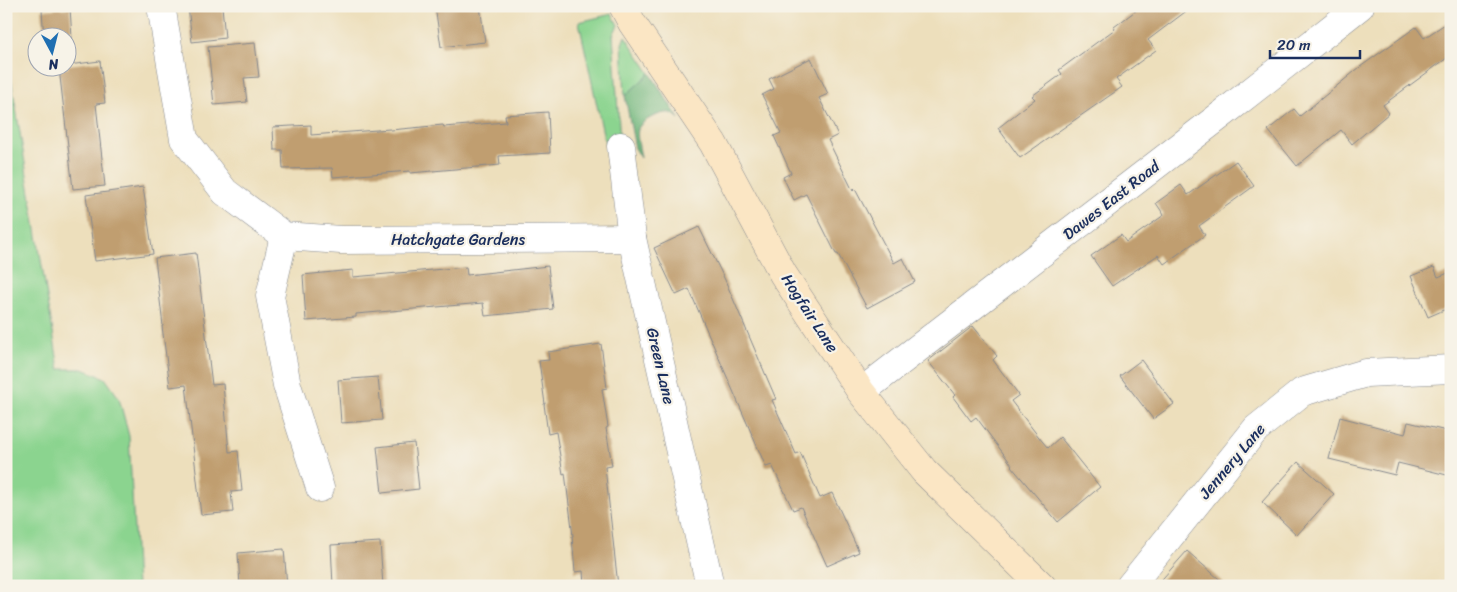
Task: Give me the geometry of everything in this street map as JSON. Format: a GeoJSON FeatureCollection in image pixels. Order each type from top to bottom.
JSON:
{"type":"FeatureCollection","features":[{"type":"Feature","properties":{"kind":"street"},"geometry":{"type":"LineString","coordinates":[[160,6],[184,139],[225,192],[284,236],[270,296],[287,384],[320,488]]}},
{"type":"Feature","properties":{"kind":"street","name":"Hogfair Lane"},"geometry":{"type":"LineString","coordinates":[[623,6],[632,23],[713,144],[784,274],[862,392],[924,471],[1042,586]]}},
{"type":"Feature","properties":{"kind":"street","name":"Dawes East Road"},"geometry":{"type":"LineString","coordinates":[[862,392],[1218,118],[1360,6]]}},
{"type":"Feature","properties":{"kind":"street","name":"Green Lane"},"geometry":{"type":"LineString","coordinates":[[621,146],[632,238],[710,586]]}},
{"type":"Feature","properties":{"kind":"street","name":"Hatchgate Gardens"},"geometry":{"type":"LineString","coordinates":[[284,236],[341,240],[632,238]]}},
{"type":"Feature","properties":{"kind":"street","name":"Jennery Lane"},"geometry":{"type":"LineString","coordinates":[[1130,586],[1256,429],[1302,392],[1366,373],[1451,369]]}},
{"type":"Feature","properties":{"kind":"green space"},"geometry":{"type":"Polygon","coordinates":[[[612,14],[618,25],[613,35],[620,141],[605,143],[579,22],[612,14]]]}},
{"type":"Feature","properties":{"kind":"green space"},"geometry":{"type":"Polygon","coordinates":[[[625,36],[650,73],[625,96],[622,44],[625,36]]]}},
{"type":"Feature","properties":{"kind":"green space"},"geometry":{"type":"Polygon","coordinates":[[[6,48],[59,369],[83,369],[105,378],[119,398],[129,436],[137,586],[6,586],[6,48]]]}},
{"type":"Feature","properties":{"kind":"green space"},"geometry":{"type":"Polygon","coordinates":[[[650,73],[679,119],[673,114],[664,113],[653,117],[640,126],[637,136],[641,158],[635,148],[625,96],[650,73]]]}},
{"type":"Feature","properties":{"kind":"building"},"geometry":{"type":"Polygon","coordinates":[[[188,6],[222,6],[225,38],[192,42],[188,6]]]}},
{"type":"Feature","properties":{"kind":"building"},"geometry":{"type":"Polygon","coordinates":[[[435,6],[480,6],[485,42],[441,47],[435,6]]]}},
{"type":"Feature","properties":{"kind":"building"},"geometry":{"type":"Polygon","coordinates":[[[1142,6],[1193,6],[1148,40],[1156,50],[1116,79],[1122,87],[1020,158],[998,128],[1035,99],[1032,96],[1062,74],[1059,70],[1115,29],[1114,27],[1142,6]]]}},
{"type":"Feature","properties":{"kind":"building"},"geometry":{"type":"Polygon","coordinates":[[[70,8],[71,28],[43,28],[42,10],[70,8]]]}},
{"type":"Feature","properties":{"kind":"building"},"geometry":{"type":"Polygon","coordinates":[[[1451,20],[1451,55],[1383,105],[1389,113],[1352,144],[1341,130],[1297,166],[1268,130],[1294,109],[1300,116],[1360,67],[1416,27],[1424,38],[1451,20]]]}},
{"type":"Feature","properties":{"kind":"building"},"geometry":{"type":"Polygon","coordinates":[[[255,43],[259,77],[244,78],[247,102],[214,105],[208,47],[255,43]]]}},
{"type":"Feature","properties":{"kind":"building"},"geometry":{"type":"Polygon","coordinates":[[[811,58],[828,94],[819,98],[838,135],[828,140],[853,191],[855,189],[894,263],[903,258],[915,282],[867,308],[838,254],[836,254],[806,194],[794,200],[783,177],[791,173],[774,136],[781,133],[762,95],[774,89],[769,79],[811,58]]]}},
{"type":"Feature","properties":{"kind":"building"},"geometry":{"type":"Polygon","coordinates":[[[100,61],[105,103],[96,104],[105,186],[73,189],[60,78],[78,78],[78,64],[100,61]]]}},
{"type":"Feature","properties":{"kind":"building"},"geometry":{"type":"Polygon","coordinates":[[[548,112],[550,153],[499,156],[500,165],[410,173],[410,171],[333,177],[332,168],[283,169],[282,150],[274,150],[273,127],[311,125],[311,135],[506,122],[505,115],[548,112]]]}},
{"type":"Feature","properties":{"kind":"building"},"geometry":{"type":"Polygon","coordinates":[[[1236,161],[1254,186],[1199,226],[1205,235],[1164,264],[1158,255],[1112,286],[1091,256],[1121,235],[1126,242],[1164,215],[1156,203],[1181,185],[1188,195],[1236,161]]]}},
{"type":"Feature","properties":{"kind":"building"},"geometry":{"type":"Polygon","coordinates":[[[143,187],[153,254],[95,261],[86,195],[143,187]]]}},
{"type":"Feature","properties":{"kind":"building"},"geometry":{"type":"Polygon","coordinates":[[[699,227],[725,280],[776,399],[772,400],[796,454],[800,452],[820,498],[832,493],[859,552],[827,566],[801,507],[793,510],[772,465],[766,467],[689,289],[676,295],[654,248],[699,227]]]}},
{"type":"Feature","properties":{"kind":"building"},"geometry":{"type":"Polygon","coordinates":[[[196,253],[212,385],[223,384],[229,452],[238,451],[242,491],[231,492],[233,512],[201,515],[186,385],[170,387],[155,258],[196,253]]]}},
{"type":"Feature","properties":{"kind":"building"},"geometry":{"type":"Polygon","coordinates":[[[548,266],[553,309],[485,316],[483,303],[356,314],[356,317],[306,321],[303,275],[353,270],[353,277],[466,267],[467,275],[548,266]]]}},
{"type":"Feature","properties":{"kind":"building"},"geometry":{"type":"Polygon","coordinates":[[[1434,267],[1438,277],[1451,272],[1451,307],[1428,317],[1411,276],[1434,267]]]}},
{"type":"Feature","properties":{"kind":"building"},"geometry":{"type":"Polygon","coordinates":[[[973,326],[997,356],[993,360],[1019,395],[1011,401],[1042,441],[1048,448],[1060,437],[1100,487],[1058,522],[1011,466],[976,417],[971,421],[953,397],[955,395],[928,361],[973,326]]]}},
{"type":"Feature","properties":{"kind":"building"},"geometry":{"type":"Polygon","coordinates":[[[601,344],[607,388],[602,389],[612,466],[605,467],[618,586],[584,586],[583,571],[575,572],[573,536],[565,473],[563,474],[556,432],[548,434],[539,361],[549,360],[548,352],[601,344]]]}},
{"type":"Feature","properties":{"kind":"building"},"geometry":{"type":"Polygon","coordinates":[[[1141,360],[1174,404],[1153,419],[1120,376],[1141,360]]]}},
{"type":"Feature","properties":{"kind":"building"},"geometry":{"type":"Polygon","coordinates":[[[378,377],[382,420],[341,423],[338,380],[378,377]]]}},
{"type":"Feature","properties":{"kind":"building"},"geometry":{"type":"Polygon","coordinates":[[[1340,417],[1405,434],[1408,422],[1451,432],[1451,476],[1398,463],[1395,475],[1329,459],[1340,417]]]}},
{"type":"Feature","properties":{"kind":"building"},"geometry":{"type":"Polygon","coordinates":[[[414,443],[419,489],[382,493],[377,447],[414,443]]]}},
{"type":"Feature","properties":{"kind":"building"},"geometry":{"type":"Polygon","coordinates":[[[1298,462],[1334,494],[1297,535],[1262,502],[1298,462]]]}},
{"type":"Feature","properties":{"kind":"building"},"geometry":{"type":"Polygon","coordinates":[[[380,542],[383,586],[333,586],[331,545],[380,542]]]}},
{"type":"Feature","properties":{"kind":"building"},"geometry":{"type":"Polygon","coordinates":[[[284,549],[287,586],[240,586],[238,553],[284,549]]]}},
{"type":"Feature","properties":{"kind":"building"},"geometry":{"type":"Polygon","coordinates":[[[1187,551],[1227,586],[1156,586],[1187,551]]]}}]}
